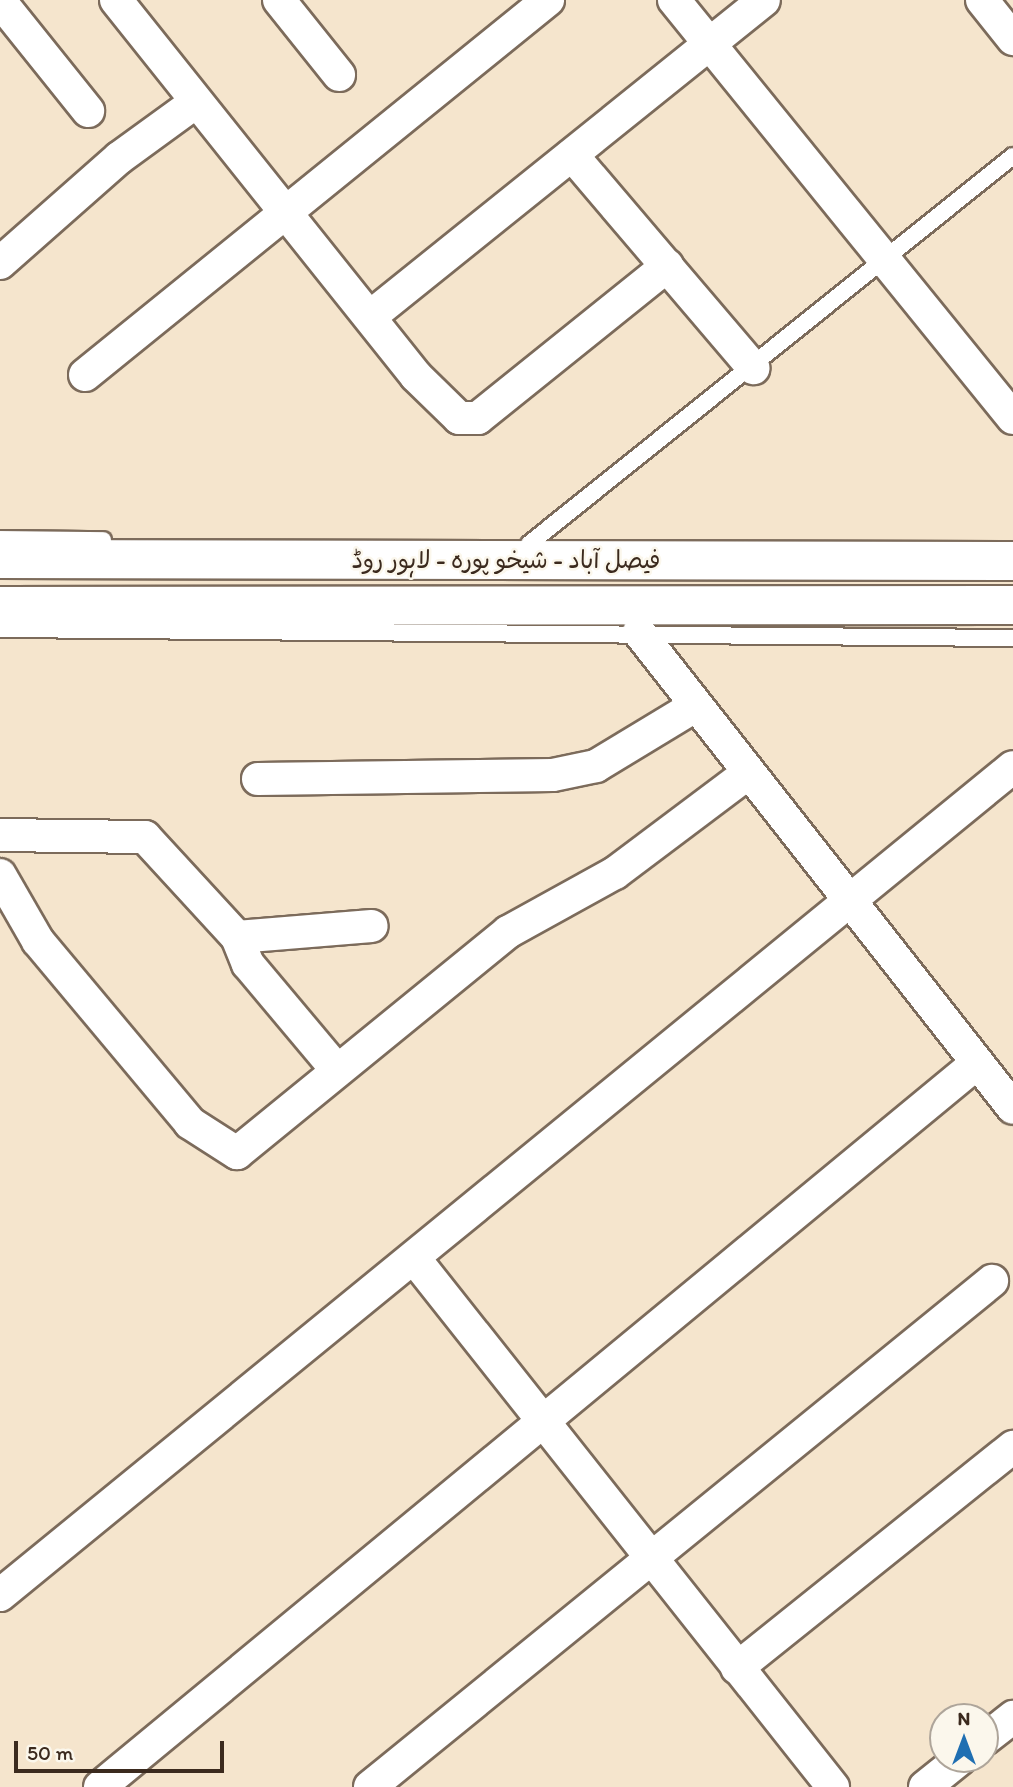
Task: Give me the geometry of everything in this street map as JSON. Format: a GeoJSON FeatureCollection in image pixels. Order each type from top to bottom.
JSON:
{"type":"FeatureCollection","features":[{"type":"Feature","properties":{"kind":"highway","name":"فیصل آباد - شیخو پورہ - لاہور روڈ"},"geometry":{"type":"LineString","coordinates":[[0,559],[1013,561]]}},
{"type":"Feature","properties":{"kind":"highway","name":"فیصل آباد - شیخو پورہ - لاہور روڈ"},"geometry":{"type":"LineString","coordinates":[[0,606],[1013,605]]}},
{"type":"Feature","properties":{"kind":"street"},"geometry":{"type":"LineString","coordinates":[[116,0],[371,316],[416,376],[459,418],[478,418],[667,266]]}},
{"type":"Feature","properties":{"kind":"street"},"geometry":{"type":"LineString","coordinates":[[279,0],[339,75]]}},
{"type":"Feature","properties":{"kind":"street"},"geometry":{"type":"LineString","coordinates":[[85,375],[288,214],[548,0]]}},
{"type":"Feature","properties":{"kind":"street"},"geometry":{"type":"LineString","coordinates":[[674,0],[1013,418]]}},
{"type":"Feature","properties":{"kind":"street"},"geometry":{"type":"LineString","coordinates":[[371,316],[764,0]]}},
{"type":"Feature","properties":{"kind":"street"},"geometry":{"type":"LineString","coordinates":[[982,0],[1013,38]]}},
{"type":"Feature","properties":{"kind":"street"},"geometry":{"type":"LineString","coordinates":[[0,1],[88,111]]}},
{"type":"Feature","properties":{"kind":"street"},"geometry":{"type":"LineString","coordinates":[[6,247],[119,158],[196,102]]}},
{"type":"Feature","properties":{"kind":"street"},"geometry":{"type":"LineString","coordinates":[[572,155],[754,368]]}},
{"type":"Feature","properties":{"kind":"street"},"geometry":{"type":"LineString","coordinates":[[639,632],[747,774],[1013,1108]]}},
{"type":"Feature","properties":{"kind":"street"},"geometry":{"type":"LineString","coordinates":[[258,779],[553,775],[596,766],[695,706]]}},
{"type":"Feature","properties":{"kind":"street"},"geometry":{"type":"LineString","coordinates":[[0,1595],[1013,767]]}},
{"type":"Feature","properties":{"kind":"street"},"geometry":{"type":"LineString","coordinates":[[0,875],[38,941],[190,1123],[237,1153],[508,932],[615,873],[747,774]]}},
{"type":"Feature","properties":{"kind":"street"},"geometry":{"type":"LineString","coordinates":[[0,835],[145,837],[237,937],[248,964],[337,1070]]}},
{"type":"Feature","properties":{"kind":"street"},"geometry":{"type":"LineString","coordinates":[[237,937],[372,926]]}},
{"type":"Feature","properties":{"kind":"street"},"geometry":{"type":"LineString","coordinates":[[100,1787],[976,1063]]}},
{"type":"Feature","properties":{"kind":"street"},"geometry":{"type":"LineString","coordinates":[[414,1258],[833,1787]]}},
{"type":"Feature","properties":{"kind":"street"},"geometry":{"type":"LineString","coordinates":[[370,1787],[992,1281]]}},
{"type":"Feature","properties":{"kind":"street"},"geometry":{"type":"LineString","coordinates":[[737,1668],[1007,1463]]}},
{"type":"Feature","properties":{"kind":"street"},"geometry":{"type":"LineString","coordinates":[[999,1728],[1013,1717]]}},
{"type":"Feature","properties":{"kind":"street"},"geometry":{"type":"LineString","coordinates":[[925,1787],[942,1773]]}},
{"type":"Feature","properties":{"kind":"lane"},"geometry":{"type":"LineString","coordinates":[[529,544],[754,368],[1013,156]]}},
{"type":"Feature","properties":{"kind":"lane"},"geometry":{"type":"LineString","coordinates":[[0,539],[125,540]]}},
{"type":"Feature","properties":{"kind":"lane"},"geometry":{"type":"LineString","coordinates":[[292,542],[1013,546]]}},
{"type":"Feature","properties":{"kind":"lane"},"geometry":{"type":"LineString","coordinates":[[0,629],[639,632],[1013,638]]}}]}
